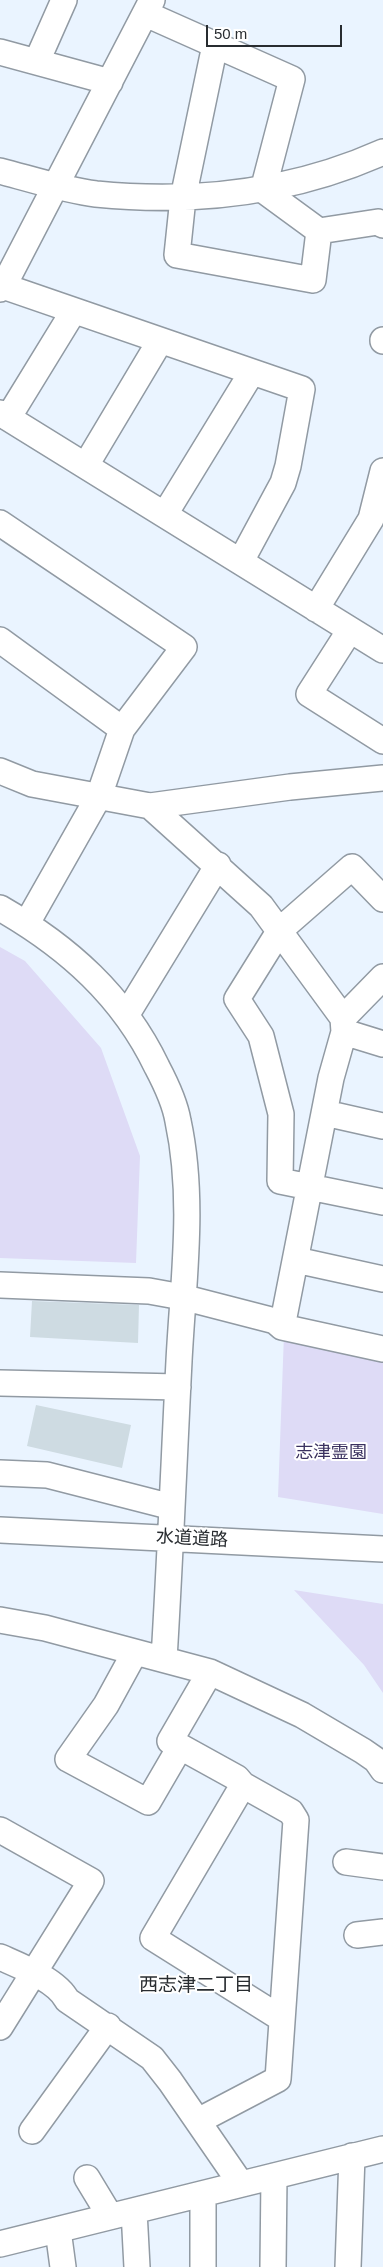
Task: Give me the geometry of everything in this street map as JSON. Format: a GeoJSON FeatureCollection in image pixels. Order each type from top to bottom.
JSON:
{"type":"FeatureCollection","features":[{"type":"Feature","properties":{"kind":"street"},"geometry":{"type":"LineString","coordinates":[[37,61],[64,0]]}},
{"type":"Feature","properties":{"kind":"street"},"geometry":{"type":"LineString","coordinates":[[241,561],[283,483],[288,466],[302,389],[1,287],[149,7],[215,45],[292,79],[263,190]]}},
{"type":"Feature","properties":{"kind":"street"},"geometry":{"type":"LineString","coordinates":[[215,45],[183,198],[178,255],[313,280],[319,231]]}},
{"type":"Feature","properties":{"kind":"street"},"geometry":{"type":"LineString","coordinates":[[0,52],[110,82]]}},
{"type":"Feature","properties":{"kind":"street"},"geometry":{"type":"LineString","coordinates":[[0,171],[95,194],[183,198],[263,190],[357,164],[383,152]]}},
{"type":"Feature","properties":{"kind":"street"},"geometry":{"type":"LineString","coordinates":[[263,190],[319,231],[381,223]]}},
{"type":"Feature","properties":{"kind":"street"},"geometry":{"type":"LineString","coordinates":[[73,312],[4,415],[383,650]]}},
{"type":"Feature","properties":{"kind":"street"},"geometry":{"type":"LineString","coordinates":[[86,465],[160,341]]}},
{"type":"Feature","properties":{"kind":"street"},"geometry":{"type":"LineString","coordinates":[[165,514],[252,372]]}},
{"type":"Feature","properties":{"kind":"street"},"geometry":{"type":"LineString","coordinates":[[316,609],[372,519],[383,472]]}},
{"type":"Feature","properties":{"kind":"street"},"geometry":{"type":"LineString","coordinates":[[0,523],[184,647],[122,729],[99,796],[27,923]]}},
{"type":"Feature","properties":{"kind":"street"},"geometry":{"type":"LineString","coordinates":[[350,630],[309,694],[383,741]]}},
{"type":"Feature","properties":{"kind":"street"},"geometry":{"type":"LineString","coordinates":[[0,640],[122,729]]}},
{"type":"Feature","properties":{"kind":"street"},"geometry":{"type":"LineString","coordinates":[[0,770],[13,778],[32,784],[150,806],[380,777]]}},
{"type":"Feature","properties":{"kind":"street"},"geometry":{"type":"LineString","coordinates":[[150,806],[218,865],[261,906],[280,930],[344,1025],[383,1044]]}},
{"type":"Feature","properties":{"kind":"street"},"geometry":{"type":"LineString","coordinates":[[126,1014],[218,865]]}},
{"type":"Feature","properties":{"kind":"street"},"geometry":{"type":"LineString","coordinates":[[383,899],[352,867],[280,930],[237,999],[261,1036],[281,1114],[280,1181],[383,1202]]}},
{"type":"Feature","properties":{"kind":"street"},"geometry":{"type":"LineString","coordinates":[[0,908],[27,923],[84,966],[126,1014],[166,1084],[178,1120],[187,1204],[164,1660]]}},
{"type":"Feature","properties":{"kind":"street"},"geometry":{"type":"LineString","coordinates":[[282,1327],[331,1078],[344,1025],[374,999],[383,977]]}},
{"type":"Feature","properties":{"kind":"street"},"geometry":{"type":"LineString","coordinates":[[325,1113],[383,1126]]}},
{"type":"Feature","properties":{"kind":"street"},"geometry":{"type":"LineString","coordinates":[[296,1260],[383,1279]]}},
{"type":"Feature","properties":{"kind":"street"},"geometry":{"type":"LineString","coordinates":[[0,1284],[149,1292],[182,1297],[275,1320],[282,1327],[383,1349]]}},
{"type":"Feature","properties":{"kind":"street"},"geometry":{"type":"LineString","coordinates":[[0,1383],[178,1387]]}},
{"type":"Feature","properties":{"kind":"street"},"geometry":{"type":"LineString","coordinates":[[0,1473],[47,1476],[172,1507]]}},
{"type":"Feature","properties":{"kind":"street","name":"水道道路"},"geometry":{"type":"LineString","coordinates":[[0,1530],[383,1549]]}},
{"type":"Feature","properties":{"kind":"street"},"geometry":{"type":"LineString","coordinates":[[0,1620],[45,1628],[210,1672],[302,1715],[362,1750],[376,1760],[383,1770]]}},
{"type":"Feature","properties":{"kind":"street"},"geometry":{"type":"LineString","coordinates":[[135,1652],[106,1705],[68,1759],[148,1802],[180,1747]]}},
{"type":"Feature","properties":{"kind":"street"},"geometry":{"type":"LineString","coordinates":[[198,2121],[278,2078],[296,1820],[291,1812],[243,1785],[237,1778],[170,1741],[210,1672]]}},
{"type":"Feature","properties":{"kind":"street"},"geometry":{"type":"LineString","coordinates":[[243,1785],[153,1938],[282,2019]]}},
{"type":"Feature","properties":{"kind":"street"},"geometry":{"type":"LineString","coordinates":[[0,1830],[91,1881],[0,2027]]}},
{"type":"Feature","properties":{"kind":"street"},"geometry":{"type":"LineString","coordinates":[[346,1862],[383,1867]]}},
{"type":"Feature","properties":{"kind":"street"},"geometry":{"type":"LineString","coordinates":[[356,1935],[383,1932]]}},
{"type":"Feature","properties":{"kind":"street"},"geometry":{"type":"LineString","coordinates":[[0,1957],[35,1973],[64,1992],[67,2000],[108,2026],[152,2058],[241,2184]]}},
{"type":"Feature","properties":{"kind":"street"},"geometry":{"type":"LineString","coordinates":[[32,2131],[108,2026]]}},
{"type":"Feature","properties":{"kind":"street"},"geometry":{"type":"LineString","coordinates":[[0,2244],[383,2149]]}},
{"type":"Feature","properties":{"kind":"street"},"geometry":{"type":"LineString","coordinates":[[348,2267],[352,2156]]}},
{"type":"Feature","properties":{"kind":"street"},"geometry":{"type":"LineString","coordinates":[[272,2267],[274,2176]]}},
{"type":"Feature","properties":{"kind":"street"},"geometry":{"type":"LineString","coordinates":[[87,2178],[110,2216]]}},
{"type":"Feature","properties":{"kind":"street"},"geometry":{"type":"LineString","coordinates":[[203,2194],[203,2267]]}},
{"type":"Feature","properties":{"kind":"street"},"geometry":{"type":"LineString","coordinates":[[134,2211],[137,2267]]}},
{"type":"Feature","properties":{"kind":"street"},"geometry":{"type":"LineString","coordinates":[[58,2230],[63,2267]]}},
{"type":"Feature","properties":{"kind":"green space"},"geometry":{"type":"Polygon","coordinates":[[[0,947],[25,961],[101,1048],[140,1156],[136,1263],[0,1258],[0,947]]]}},
{"type":"Feature","properties":{"kind":"green space","name":"志津霊園"},"geometry":{"type":"Polygon","coordinates":[[[284,1334],[383,1359],[383,1514],[278,1497],[284,1334]]]}},
{"type":"Feature","properties":{"kind":"green space"},"geometry":{"type":"Polygon","coordinates":[[[294,1590],[383,1604],[383,1693],[364,1665],[294,1590]]]}},
{"type":"Feature","properties":{"kind":"building"},"geometry":{"type":"Polygon","coordinates":[[[32,1301],[139,1305],[138,1343],[30,1337],[32,1301]]]}},
{"type":"Feature","properties":{"kind":"building"},"geometry":{"type":"Polygon","coordinates":[[[36,1405],[131,1425],[122,1468],[27,1446],[36,1405]]]}},
{"type":"Feature","properties":{"kind":"district","name":"西志津二丁目"},"geometry":{"type":"Point","coordinates":[196,1986]}}]}
